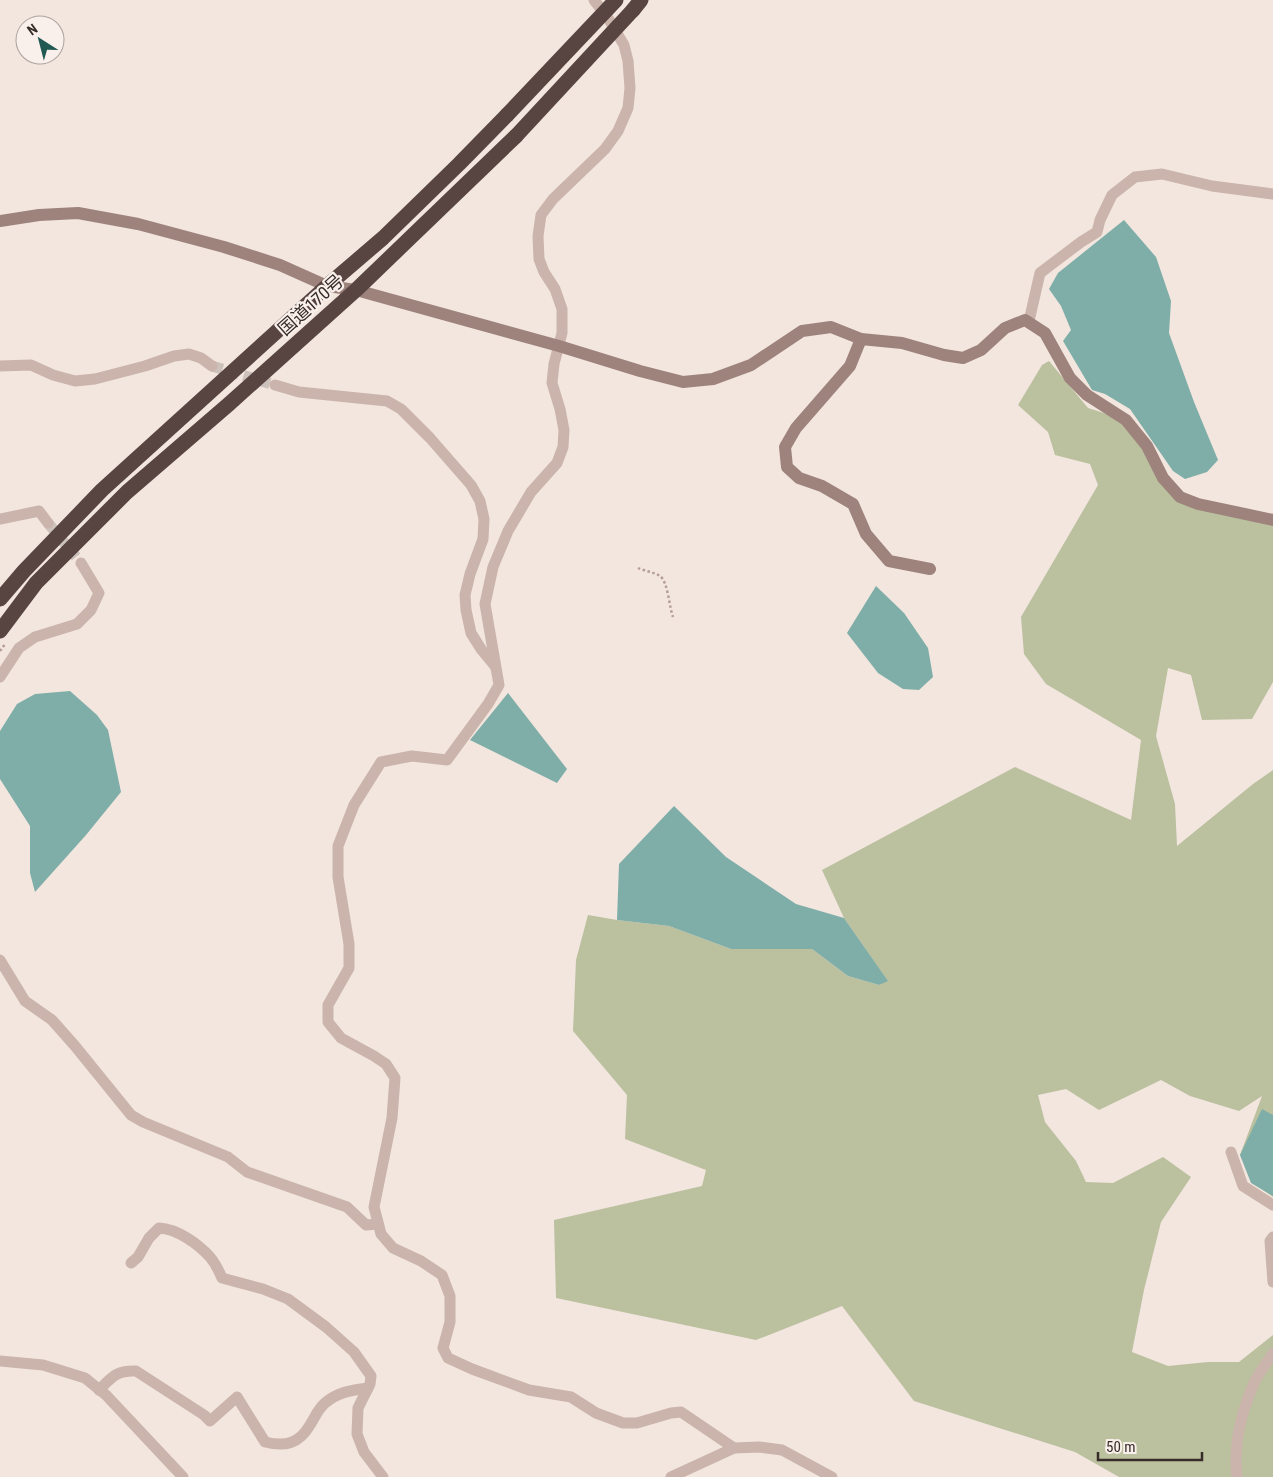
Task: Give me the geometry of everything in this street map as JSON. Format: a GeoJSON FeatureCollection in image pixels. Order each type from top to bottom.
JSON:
{"type":"FeatureCollection","features":[{"type":"Feature","properties":{"kind":"highway","name":"国道170号"},"geometry":{"type":"LineString","coordinates":[[0,599],[24,571],[102,490],[327,286],[383,238],[507,115],[616,0]]}},
{"type":"Feature","properties":{"kind":"highway","name":"国道170号"},"geometry":{"type":"LineString","coordinates":[[0,631],[36,583],[127,492],[356,290],[516,136],[637,5]]}},
{"type":"Feature","properties":{"kind":"street"},"geometry":{"type":"LineString","coordinates":[[594,0],[608,18],[624,45],[628,61],[630,88],[628,108],[618,131],[605,149],[553,199],[541,215],[538,236],[539,259],[544,272],[555,289],[562,309],[562,333],[554,364],[552,383],[564,430],[563,447],[557,463],[531,492],[508,530],[494,567],[485,604],[499,685],[488,704],[447,760],[412,756],[381,762],[354,805],[338,846],[338,877],[350,944],[349,968],[328,1005],[328,1022],[341,1038],[386,1064],[395,1078],[392,1118],[374,1208],[381,1234],[393,1248],[421,1261],[442,1275],[450,1296],[450,1322],[443,1348],[448,1358],[529,1390],[571,1397],[596,1413],[623,1423],[636,1423],[670,1413],[681,1412],[734,1448]]}},
{"type":"Feature","properties":{"kind":"street"},"geometry":{"type":"LineString","coordinates":[[0,221],[39,215],[78,213],[138,224],[224,247],[271,262],[327,286],[356,290],[683,382],[713,379],[751,365],[802,331],[832,327],[861,339],[902,343],[944,355],[963,358],[981,350],[1005,328],[1025,320],[1029,321],[1040,273],[1097,232],[1100,220],[1112,195],[1135,177],[1162,174],[1212,186],[1273,194]]}},
{"type":"Feature","properties":{"kind":"street"},"geometry":{"type":"LineString","coordinates":[[1025,320],[1045,334],[1070,378],[1087,395],[1126,420],[1147,446],[1163,478],[1180,496],[1198,504],[1273,520]]}},
{"type":"Feature","properties":{"kind":"street"},"geometry":{"type":"LineString","coordinates":[[861,339],[850,366],[796,428],[786,447],[787,467],[799,478],[822,486],[853,504],[866,534],[889,561],[930,569]]}},
{"type":"Feature","properties":{"kind":"street"},"geometry":{"type":"LineString","coordinates":[[0,366],[30,364],[53,375],[75,381],[95,379],[174,356],[188,354],[201,358],[212,366]]}},
{"type":"Feature","properties":{"kind":"street"},"geometry":{"type":"LineString","coordinates":[[275,386],[299,392],[387,401],[401,409],[430,438],[471,485],[480,501],[484,519],[483,539],[470,574],[465,595],[466,610],[471,632],[481,650],[496,667]]}},
{"type":"Feature","properties":{"kind":"street"},"geometry":{"type":"LineString","coordinates":[[0,519],[39,511],[48,523]]}},
{"type":"Feature","properties":{"kind":"street"},"geometry":{"type":"LineString","coordinates":[[0,677],[19,648],[35,637],[77,624],[90,610],[99,593],[81,563]]}},
{"type":"Feature","properties":{"kind":"street"},"geometry":{"type":"LineString","coordinates":[[0,960],[25,1001],[52,1020],[131,1115],[143,1122],[228,1157],[247,1172],[347,1206],[366,1225],[378,1224]]}},
{"type":"Feature","properties":{"kind":"street"},"geometry":{"type":"LineString","coordinates":[[1231,1152],[1243,1186],[1273,1205]]}},
{"type":"Feature","properties":{"kind":"street"},"geometry":{"type":"LineString","coordinates":[[131,1263],[138,1258],[149,1238],[159,1228],[167,1228],[183,1236],[211,1258],[222,1278],[264,1289],[288,1298],[326,1327],[354,1352],[371,1376],[370,1384],[358,1408],[357,1434],[364,1452],[383,1477]]}},
{"type":"Feature","properties":{"kind":"street"},"geometry":{"type":"LineString","coordinates":[[1273,1237],[1270,1241],[1273,1282]]}},
{"type":"Feature","properties":{"kind":"street"},"geometry":{"type":"LineString","coordinates":[[1237,1477],[1236,1439],[1243,1413],[1255,1381],[1273,1353]]}},
{"type":"Feature","properties":{"kind":"street"},"geometry":{"type":"LineString","coordinates":[[0,1361],[43,1364],[85,1378],[106,1395],[183,1477]]}},
{"type":"Feature","properties":{"kind":"street"},"geometry":{"type":"LineString","coordinates":[[99,1390],[114,1375],[126,1370],[136,1371],[204,1414],[210,1421],[237,1397],[265,1442],[278,1446],[291,1443],[304,1435],[318,1411],[325,1403],[337,1395],[349,1390],[368,1388]]}},
{"type":"Feature","properties":{"kind":"street"},"geometry":{"type":"LineString","coordinates":[[671,1477],[734,1448],[759,1447],[782,1450],[832,1477]]}},
{"type":"Feature","properties":{"kind":"path"},"geometry":{"type":"LineString","coordinates":[[638,568],[661,577],[665,582],[673,617]]}},
{"type":"Feature","properties":{"kind":"green space"},"geometry":{"type":"Polygon","coordinates":[[[1049,361],[1088,408],[1126,420],[1180,497],[1273,520],[1273,682],[1252,719],[1202,720],[1191,675],[1168,668],[1156,736],[1175,804],[1177,846],[1273,770],[1273,1197],[1256,1185],[1240,1155],[1262,1096],[1239,1111],[1190,1096],[1161,1080],[1099,1110],[1066,1089],[1038,1095],[1045,1122],[1076,1161],[1086,1182],[1113,1183],[1163,1157],[1191,1177],[1161,1222],[1144,1290],[1132,1352],[1168,1366],[1208,1362],[1239,1362],[1273,1335],[1273,1477],[1119,1477],[1075,1452],[914,1401],[842,1306],[756,1340],[556,1298],[554,1220],[702,1186],[706,1170],[625,1139],[627,1095],[573,1031],[576,960],[588,915],[669,926],[731,949],[812,949],[848,976],[879,985],[887,980],[844,918],[822,870],[1015,767],[1131,820],[1141,740],[1046,684],[1024,654],[1021,617],[1098,485],[1090,464],[1055,455],[1048,432],[1018,405],[1042,365],[1049,361]]]}},
{"type":"Feature","properties":{"kind":"water"},"geometry":{"type":"Polygon","coordinates":[[[1124,220],[1156,257],[1171,301],[1169,333],[1194,402],[1218,460],[1207,472],[1185,479],[1173,471],[1130,409],[1105,394],[1092,390],[1063,341],[1071,330],[1061,306],[1049,289],[1058,273],[1124,220]]]}},
{"type":"Feature","properties":{"kind":"water"},"geometry":{"type":"Polygon","coordinates":[[[876,586],[904,613],[928,648],[933,677],[919,690],[903,689],[878,673],[847,633],[876,586]]]}},
{"type":"Feature","properties":{"kind":"water"},"geometry":{"type":"Polygon","coordinates":[[[70,691],[97,715],[108,730],[121,792],[86,835],[35,892],[30,873],[30,826],[0,779],[0,731],[17,704],[35,694],[70,691]]]}},
{"type":"Feature","properties":{"kind":"water"},"geometry":{"type":"Polygon","coordinates":[[[508,693],[567,769],[557,783],[470,740],[508,693]]]}},
{"type":"Feature","properties":{"kind":"water"},"geometry":{"type":"Polygon","coordinates":[[[674,806],[726,857],[796,904],[844,918],[888,981],[879,985],[848,976],[812,949],[731,949],[669,926],[617,920],[619,864],[674,806]]]}},
{"type":"Feature","properties":{"kind":"water"},"geometry":{"type":"Polygon","coordinates":[[[1262,1109],[1273,1115],[1273,1196],[1251,1183],[1240,1155],[1262,1109]]]}},
{"type":"Feature","properties":{"kind":"tunnel"},"geometry":{"type":"LineString","coordinates":[[212,366],[275,385]]}},
{"type":"Feature","properties":{"kind":"tunnel"},"geometry":{"type":"LineString","coordinates":[[48,523],[81,563]]}}]}
